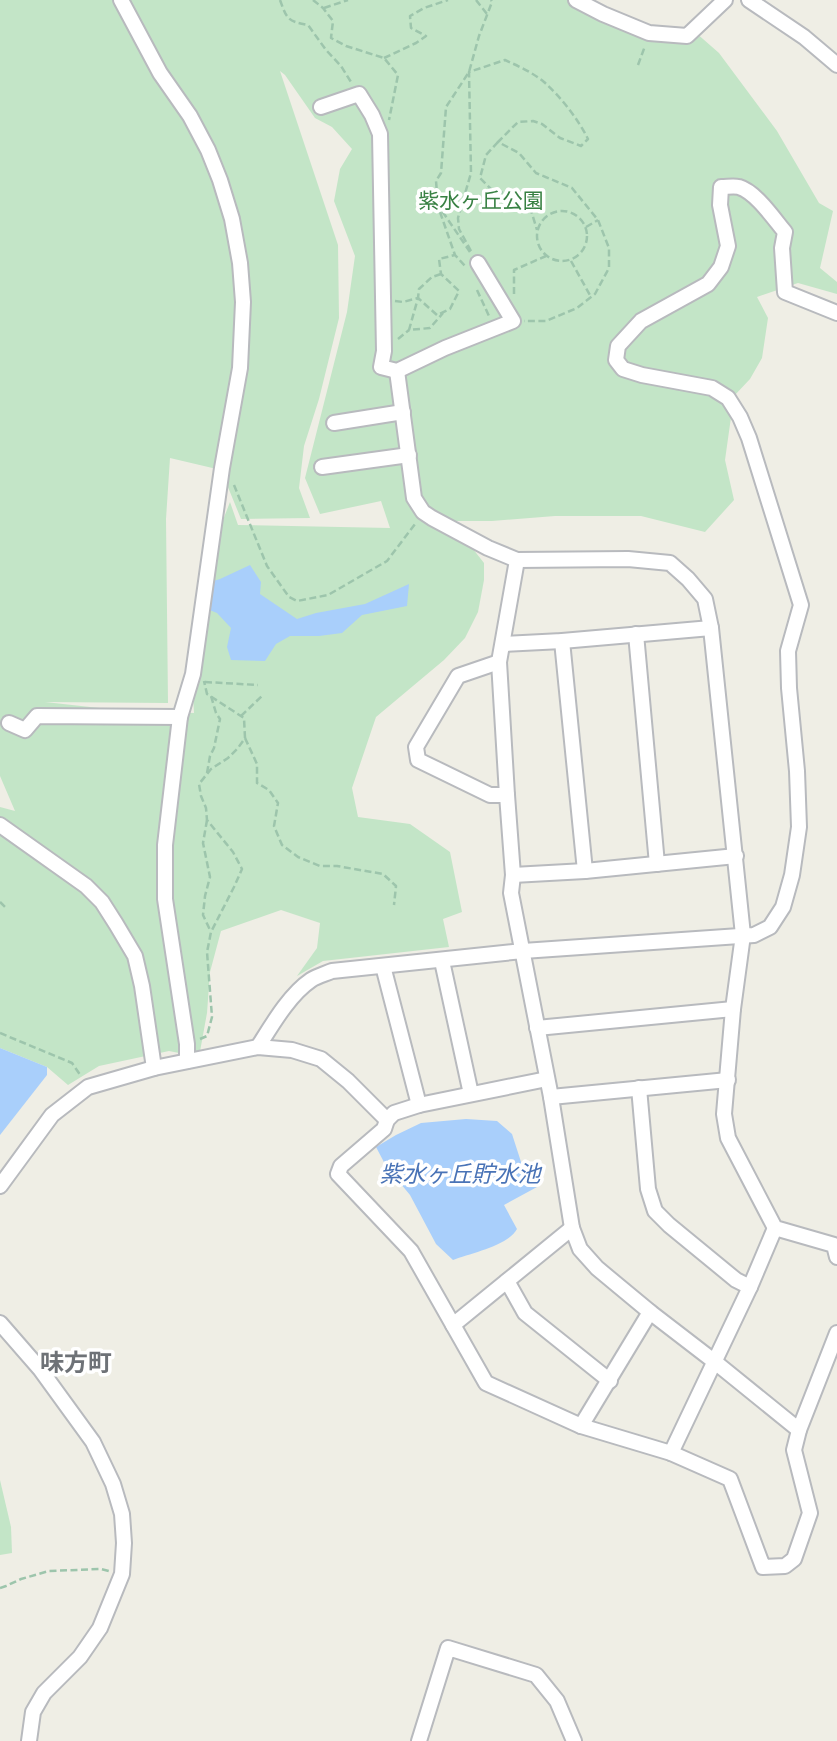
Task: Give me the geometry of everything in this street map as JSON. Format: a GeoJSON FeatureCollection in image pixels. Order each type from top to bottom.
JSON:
{"type":"FeatureCollection","features":[{"type":"Feature","properties":{"kind":"street"},"geometry":{"type":"LineString","coordinates":[[121,0],[160,72],[190,116],[208,150],[232,219],[240,262],[243,302],[240,368],[222,468],[199,678],[180,716],[165,845],[165,899],[187,1044],[187,1061]]}},
{"type":"Feature","properties":{"kind":"street"},"geometry":{"type":"LineString","coordinates":[[576,0],[649,33],[687,36],[725,0]]}},
{"type":"Feature","properties":{"kind":"street"},"geometry":{"type":"LineString","coordinates":[[749,0],[804,37],[837,65]]}},
{"type":"Feature","properties":{"kind":"street"},"geometry":{"type":"LineString","coordinates":[[321,107],[359,94],[380,134],[384,351],[381,367],[397,371],[444,348],[513,321],[473,266]]}},
{"type":"Feature","properties":{"kind":"street"},"geometry":{"type":"LineString","coordinates":[[258,1048],[279,1013],[311,980],[332,971],[523,951],[754,935],[770,927],[783,907],[792,876],[799,827],[788,651],[800,605],[749,438],[728,398],[712,388],[623,369],[616,359],[618,346],[640,321],[708,284],[721,267],[728,246],[720,205],[722,187],[740,187],[763,203],[785,232],[782,248],[785,292],[837,313]]}},
{"type":"Feature","properties":{"kind":"street"},"geometry":{"type":"LineString","coordinates":[[397,371],[414,498],[423,512],[488,548],[517,560],[628,559],[670,563],[705,599],[712,628],[743,935],[723,1114],[728,1138],[775,1228],[834,1245],[837,1257]]}},
{"type":"Feature","properties":{"kind":"street"},"geometry":{"type":"LineString","coordinates":[[334,423],[403,412]]}},
{"type":"Feature","properties":{"kind":"street"},"geometry":{"type":"LineString","coordinates":[[322,467],[409,455]]}},
{"type":"Feature","properties":{"kind":"street"},"geometry":{"type":"LineString","coordinates":[[517,560],[499,662],[513,875],[511,893],[551,1097],[572,1228],[580,1249],[597,1268],[799,1430]]}},
{"type":"Feature","properties":{"kind":"street"},"geometry":{"type":"LineString","coordinates":[[503,644],[712,628]]}},
{"type":"Feature","properties":{"kind":"street"},"geometry":{"type":"LineString","coordinates":[[636,634],[657,864]]}},
{"type":"Feature","properties":{"kind":"street"},"geometry":{"type":"LineString","coordinates":[[562,641],[585,871]]}},
{"type":"Feature","properties":{"kind":"street"},"geometry":{"type":"LineString","coordinates":[[499,662],[458,676],[416,747],[418,760],[489,795],[506,795]]}},
{"type":"Feature","properties":{"kind":"street"},"geometry":{"type":"LineString","coordinates":[[9,723],[25,730],[37,716],[180,716]]}},
{"type":"Feature","properties":{"kind":"street"},"geometry":{"type":"LineString","coordinates":[[0,825],[86,886],[102,902],[117,924],[135,956],[155,1068]]}},
{"type":"Feature","properties":{"kind":"street"},"geometry":{"type":"LineString","coordinates":[[513,875],[585,871],[736,856]]}},
{"type":"Feature","properties":{"kind":"street"},"geometry":{"type":"LineString","coordinates":[[442,961],[471,1094]]}},
{"type":"Feature","properties":{"kind":"street"},"geometry":{"type":"LineString","coordinates":[[383,966],[419,1105]]}},
{"type":"Feature","properties":{"kind":"street"},"geometry":{"type":"LineString","coordinates":[[537,1028],[733,1009]]}},
{"type":"Feature","properties":{"kind":"street"},"geometry":{"type":"LineString","coordinates":[[0,1186],[52,1115],[88,1087],[155,1068],[258,1048],[292,1050],[321,1059],[348,1081],[387,1121]]}},
{"type":"Feature","properties":{"kind":"street"},"geometry":{"type":"LineString","coordinates":[[547,1079],[419,1105],[394,1113],[384,1129],[341,1166],[338,1174],[411,1251],[485,1382],[581,1426],[671,1453],[730,1479],[763,1567],[785,1566],[794,1559],[810,1513],[794,1450],[799,1430],[837,1332]]}},
{"type":"Feature","properties":{"kind":"street"},"geometry":{"type":"LineString","coordinates":[[551,1097],[728,1080]]}},
{"type":"Feature","properties":{"kind":"street"},"geometry":{"type":"LineString","coordinates":[[639,1088],[648,1189],[655,1211],[736,1280],[750,1287]]}},
{"type":"Feature","properties":{"kind":"street"},"geometry":{"type":"LineString","coordinates":[[453,1325],[572,1228]]}},
{"type":"Feature","properties":{"kind":"street"},"geometry":{"type":"LineString","coordinates":[[671,1453],[775,1228]]}},
{"type":"Feature","properties":{"kind":"street"},"geometry":{"type":"LineString","coordinates":[[507,1281],[525,1313],[610,1381]]}},
{"type":"Feature","properties":{"kind":"street"},"geometry":{"type":"LineString","coordinates":[[581,1426],[650,1312]]}},
{"type":"Feature","properties":{"kind":"street"},"geometry":{"type":"LineString","coordinates":[[0,1324],[40,1369],[93,1442],[113,1484],[122,1514],[124,1543],[121,1574],[100,1628],[80,1657],[44,1693],[33,1712],[29,1741]]}},
{"type":"Feature","properties":{"kind":"street"},"geometry":{"type":"LineString","coordinates":[[419,1741],[448,1647],[536,1675],[557,1701],[574,1741]]}},
{"type":"Feature","properties":{"kind":"path"},"geometry":{"type":"LineString","coordinates":[[280,0],[286,16],[296,23],[307,25],[341,66],[359,94]]}},
{"type":"Feature","properties":{"kind":"path"},"geometry":{"type":"LineString","coordinates":[[313,0],[333,21],[331,38],[346,46],[384,58],[398,75],[388,125]]}},
{"type":"Feature","properties":{"kind":"path"},"geometry":{"type":"LineString","coordinates":[[323,8],[348,0]]}},
{"type":"Feature","properties":{"kind":"path"},"geometry":{"type":"LineString","coordinates":[[384,58],[426,36],[411,27],[410,16],[448,0]]}},
{"type":"Feature","properties":{"kind":"path"},"geometry":{"type":"LineString","coordinates":[[477,0],[487,15]]}},
{"type":"Feature","properties":{"kind":"path"},"geometry":{"type":"LineString","coordinates":[[473,266],[459,229],[458,218],[471,173],[469,72],[491,0]]}},
{"type":"Feature","properties":{"kind":"path"},"geometry":{"type":"LineString","coordinates":[[638,65],[649,33]]}},
{"type":"Feature","properties":{"kind":"path"},"geometry":{"type":"LineString","coordinates":[[454,255],[438,205],[436,181],[440,173],[446,107],[469,72],[505,60],[544,83],[579,121],[588,139],[581,146],[560,138],[542,124],[533,121],[518,122],[486,155],[480,178],[494,192],[523,194],[530,206],[538,244],[546,256],[553,261],[570,261],[584,250],[587,242],[586,227],[579,218],[564,211],[547,216],[537,230]]}},
{"type":"Feature","properties":{"kind":"path"},"geometry":{"type":"LineString","coordinates":[[498,142],[519,153],[536,173],[572,188],[598,220],[609,248],[609,268],[595,294],[577,307],[547,321],[513,321]]}},
{"type":"Feature","properties":{"kind":"path"},"geometry":{"type":"LineString","coordinates":[[438,205],[473,266]]}},
{"type":"Feature","properties":{"kind":"path"},"geometry":{"type":"LineString","coordinates":[[586,227],[598,220]]}},
{"type":"Feature","properties":{"kind":"path"},"geometry":{"type":"LineString","coordinates":[[441,274],[432,277],[419,289],[409,330],[430,328],[450,309],[459,291],[441,274],[439,259],[454,255],[473,266]]}},
{"type":"Feature","properties":{"kind":"path"},"geometry":{"type":"LineString","coordinates":[[514,296],[514,270],[546,256]]}},
{"type":"Feature","properties":{"kind":"path"},"geometry":{"type":"LineString","coordinates":[[570,261],[591,297]]}},
{"type":"Feature","properties":{"kind":"path"},"geometry":{"type":"LineString","coordinates":[[474,282],[495,328]]}},
{"type":"Feature","properties":{"kind":"path"},"geometry":{"type":"LineString","coordinates":[[383,299],[403,302],[418,298]]}},
{"type":"Feature","properties":{"kind":"path"},"geometry":{"type":"LineString","coordinates":[[418,298],[437,315],[446,311]]}},
{"type":"Feature","properties":{"kind":"path"},"geometry":{"type":"LineString","coordinates":[[222,468],[231,478],[267,566],[289,597],[297,601],[328,595],[387,561],[423,512]]}},
{"type":"Feature","properties":{"kind":"path"},"geometry":{"type":"LineString","coordinates":[[199,678],[258,685]]}},
{"type":"Feature","properties":{"kind":"path"},"geometry":{"type":"LineString","coordinates":[[199,678],[207,694],[244,718],[245,738],[257,764],[257,783],[269,790],[278,803],[274,827],[282,845],[298,857],[320,866],[337,866],[383,874],[396,886],[394,905]]}},
{"type":"Feature","properties":{"kind":"path"},"geometry":{"type":"LineString","coordinates":[[207,775],[220,719],[211,696]]}},
{"type":"Feature","properties":{"kind":"path"},"geometry":{"type":"LineString","coordinates":[[241,716],[262,696]]}},
{"type":"Feature","properties":{"kind":"path"},"geometry":{"type":"LineString","coordinates":[[211,932],[203,915],[210,877],[202,843],[207,820],[206,808],[199,784],[211,769],[239,748],[245,738]]}},
{"type":"Feature","properties":{"kind":"path"},"geometry":{"type":"LineString","coordinates":[[187,1044],[207,1036],[212,1017],[207,951],[211,932],[242,869],[233,852],[207,820]]}},
{"type":"Feature","properties":{"kind":"path"},"geometry":{"type":"LineString","coordinates":[[0,902],[6,908]]}},
{"type":"Feature","properties":{"kind":"path"},"geometry":{"type":"LineString","coordinates":[[0,1033],[72,1063],[88,1087]]}},
{"type":"Feature","properties":{"kind":"path"},"geometry":{"type":"LineString","coordinates":[[0,1588],[21,1578],[49,1571],[101,1569],[121,1574]]}},
{"type":"Feature","properties":{"kind":"green space","name":"紫水ヶ丘公園"},"geometry":{"type":"Polygon","coordinates":[[[0,0],[576,0],[664,39],[695,32],[719,53],[777,131],[819,203],[833,211],[820,268],[837,282],[837,294],[798,283],[757,297],[768,318],[762,358],[750,379],[734,396],[725,460],[734,500],[705,532],[641,516],[555,516],[451,521],[484,563],[478,612],[465,638],[444,660],[376,717],[352,788],[358,817],[410,824],[450,852],[462,912],[443,919],[449,947],[323,961],[297,976],[317,948],[320,923],[281,910],[221,931],[210,972],[207,1013],[199,1057],[169,1051],[99,1066],[68,1085],[47,1067],[0,1048],[0,807],[15,811],[0,776],[0,0]],[[280,71],[338,245],[339,318],[304,446],[299,488],[310,518],[241,519],[221,470],[170,458],[166,519],[168,703],[45,702],[117,710],[194,713],[193,695],[204,569],[230,502],[238,525],[390,528],[381,501],[320,514],[305,478],[347,312],[355,256],[334,201],[340,169],[352,149],[332,127],[315,118],[280,71]]]}},
{"type":"Feature","properties":{"kind":"green space"},"geometry":{"type":"Polygon","coordinates":[[[0,1480],[11,1527],[12,1553],[0,1555],[0,1480]]]}},
{"type":"Feature","properties":{"kind":"water"},"geometry":{"type":"Polygon","coordinates":[[[250,565],[261,582],[260,594],[297,619],[365,604],[409,584],[407,606],[362,615],[342,633],[290,636],[276,644],[265,661],[231,660],[227,647],[231,628],[217,613],[207,609],[210,582],[250,565]]]}},
{"type":"Feature","properties":{"kind":"water"},"geometry":{"type":"Polygon","coordinates":[[[0,1048],[47,1067],[47,1075],[0,1135],[0,1048]]]}},
{"type":"Feature","properties":{"kind":"water","name":"紫水ヶ丘貯水池"},"geometry":{"type":"Polygon","coordinates":[[[466,1119],[497,1121],[512,1134],[522,1165],[537,1187],[504,1205],[517,1229],[512,1235],[498,1244],[453,1260],[436,1244],[410,1195],[386,1166],[376,1147],[421,1123],[466,1119]]]}},
{"type":"Feature","properties":{"kind":"district","name":"味方町"},"geometry":{"type":"Point","coordinates":[76,1362]}}]}
